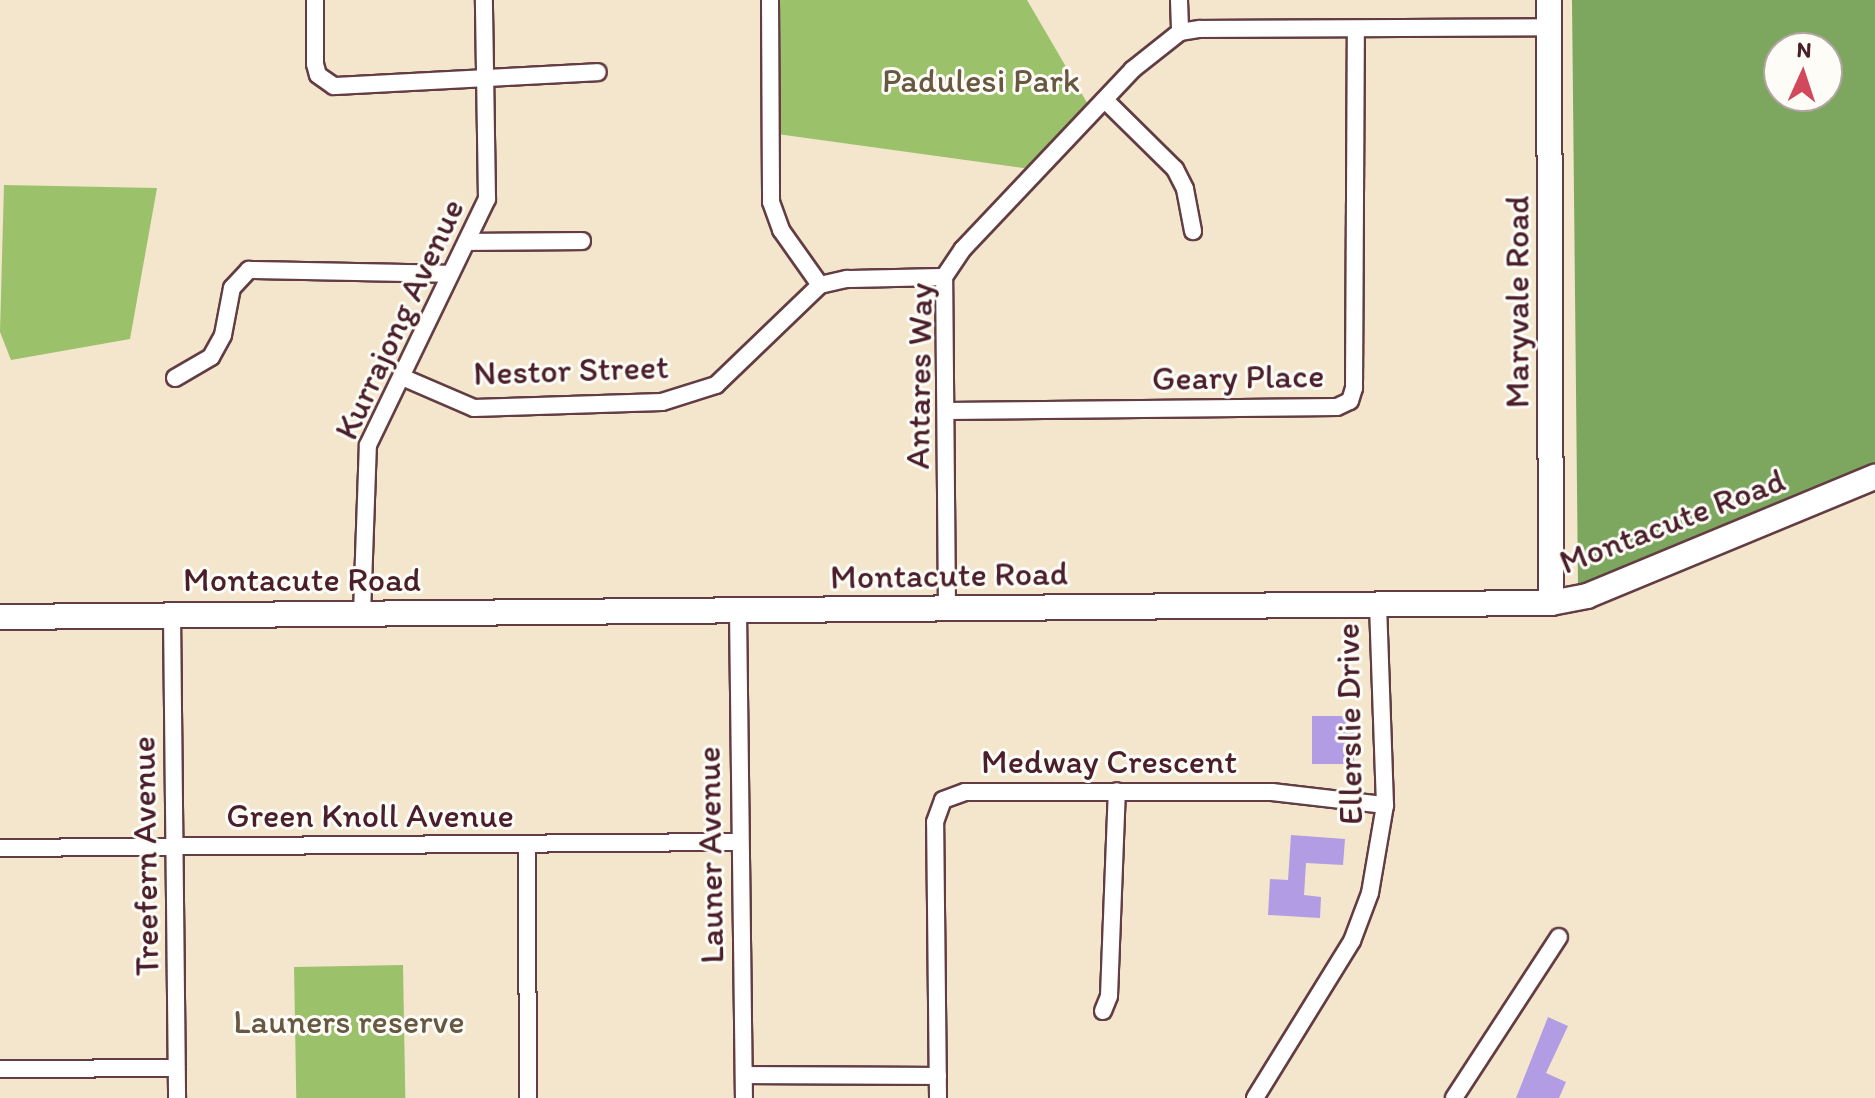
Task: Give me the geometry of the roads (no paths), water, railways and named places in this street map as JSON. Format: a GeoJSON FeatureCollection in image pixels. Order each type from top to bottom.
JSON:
{"type":"FeatureCollection","features":[{"type":"Feature","properties":{"kind":"main road","name":"Maryvale Road"},"geometry":{"type":"LineString","coordinates":[[1549,0],[1551,603]]}},
{"type":"Feature","properties":{"kind":"main road","name":"Montacute Road"},"geometry":{"type":"LineString","coordinates":[[0,617],[1551,603],[1587,596],[1875,477]]}},
{"type":"Feature","properties":{"kind":"street"},"geometry":{"type":"LineString","coordinates":[[315,0],[315,64],[325,82],[347,87],[598,72]]}},
{"type":"Feature","properties":{"kind":"street","name":"Kurrajong Avenue"},"geometry":{"type":"LineString","coordinates":[[362,614],[365,461],[487,199],[484,0]]}},
{"type":"Feature","properties":{"kind":"street"},"geometry":{"type":"LineString","coordinates":[[770,0],[771,202],[781,230],[820,285],[847,279],[944,277]]}},
{"type":"Feature","properties":{"kind":"street"},"geometry":{"type":"LineString","coordinates":[[1179,0],[1180,32],[1549,27]]}},
{"type":"Feature","properties":{"kind":"street","name":"Geary Place"},"geometry":{"type":"LineString","coordinates":[[947,411],[1337,407],[1350,401],[1354,388],[1356,30]]}},
{"type":"Feature","properties":{"kind":"street","name":"Antares Way"},"geometry":{"type":"LineString","coordinates":[[947,608],[944,277],[999,209],[1149,54],[1180,32]]}},
{"type":"Feature","properties":{"kind":"street"},"geometry":{"type":"LineString","coordinates":[[1106,101],[1175,169],[1185,189],[1193,231]]}},
{"type":"Feature","properties":{"kind":"street"},"geometry":{"type":"LineString","coordinates":[[467,242],[582,241]]}},
{"type":"Feature","properties":{"kind":"street"},"geometry":{"type":"LineString","coordinates":[[175,378],[211,357],[223,335],[232,288],[249,270],[450,274]]}},
{"type":"Feature","properties":{"kind":"street","name":"Nestor Street"},"geometry":{"type":"LineString","coordinates":[[402,377],[474,408],[675,400],[716,385],[820,285]]}},
{"type":"Feature","properties":{"kind":"street","name":"Ellerslie Drive"},"geometry":{"type":"LineString","coordinates":[[1255,1098],[1352,941],[1370,893],[1385,805],[1378,605]]}},
{"type":"Feature","properties":{"kind":"street","name":"Launer Avenue"},"geometry":{"type":"LineString","coordinates":[[738,611],[744,1098]]}},
{"type":"Feature","properties":{"kind":"street","name":"Treefern Avenue"},"geometry":{"type":"LineString","coordinates":[[172,614],[177,1098]]}},
{"type":"Feature","properties":{"kind":"street"},"geometry":{"type":"LineString","coordinates":[[1103,1011],[1109,996],[1117,791]]}},
{"type":"Feature","properties":{"kind":"street","name":"Medway Crescent"},"geometry":{"type":"LineString","coordinates":[[938,1098],[937,808],[943,800],[965,792],[1272,792],[1385,805]]}},
{"type":"Feature","properties":{"kind":"street","name":"Green Knoll Avenue"},"geometry":{"type":"LineString","coordinates":[[0,848],[739,842]]}},
{"type":"Feature","properties":{"kind":"street"},"geometry":{"type":"LineString","coordinates":[[527,846],[528,1098]]}},
{"type":"Feature","properties":{"kind":"street"},"geometry":{"type":"LineString","coordinates":[[1454,1098],[1559,937]]}},
{"type":"Feature","properties":{"kind":"street"},"geometry":{"type":"LineString","coordinates":[[0,1069],[176,1068]]}},
{"type":"Feature","properties":{"kind":"street"},"geometry":{"type":"LineString","coordinates":[[744,1075],[938,1076]]}},
{"type":"Feature","properties":{"kind":"park label","name":"Padulesi Park"},"geometry":{"type":"Point","coordinates":[981,81]}},
{"type":"Feature","properties":{"kind":"park label","name":"Launers reserve"},"geometry":{"type":"Point","coordinates":[349,1022]}}]}
